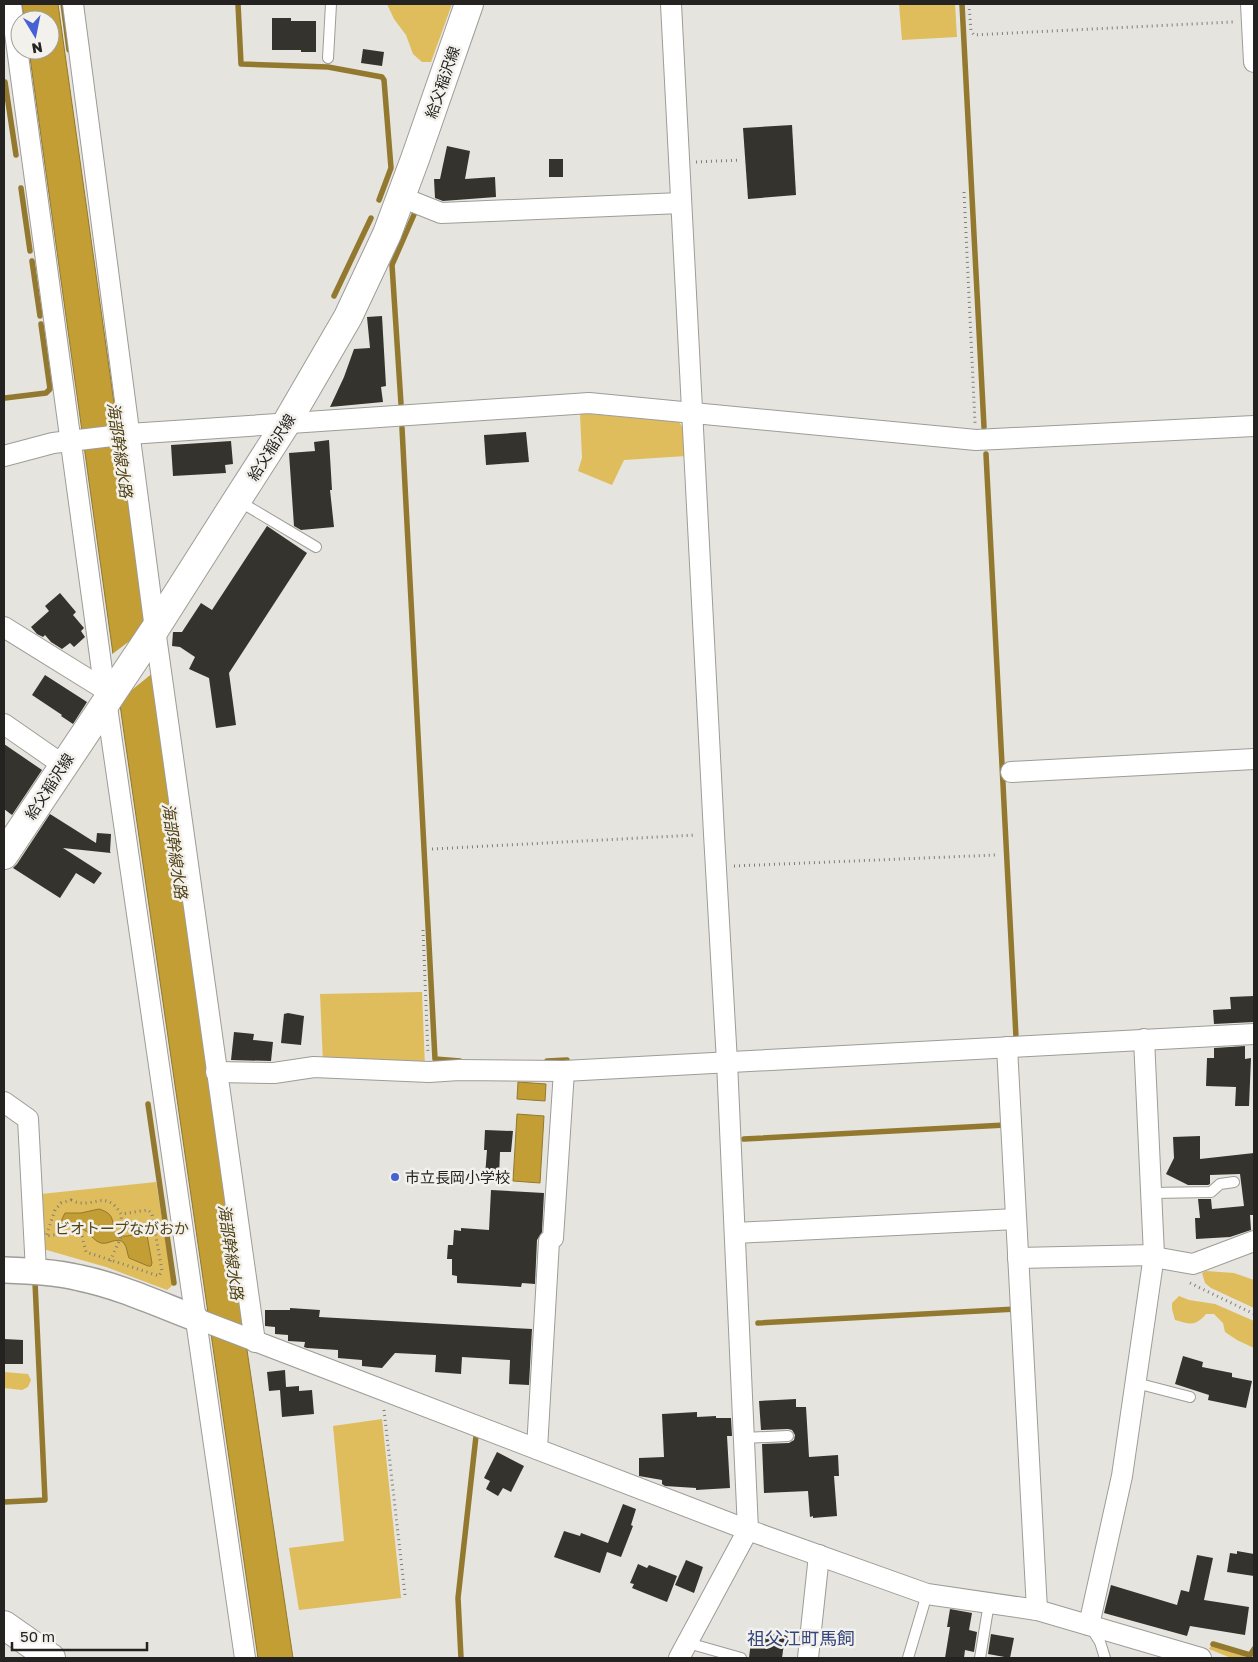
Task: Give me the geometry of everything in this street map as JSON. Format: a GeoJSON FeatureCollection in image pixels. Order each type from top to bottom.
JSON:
{"type":"FeatureCollection","features":[{"type":"Feature","properties":{"kind":"main road","name":"給父稲沢線"},"geometry":{"type":"LineString","coordinates":[[4,854],[63,766],[108,692],[152,633],[287,422],[348,317],[387,234],[469,4]]}},
{"type":"Feature","properties":{"kind":"main road"},"geometry":{"type":"LineString","coordinates":[[4,1625],[51,1658]]}},
{"type":"Feature","properties":{"kind":"street"},"geometry":{"type":"LineString","coordinates":[[11,4],[75,440],[108,692],[201,1320],[246,1658]]}},
{"type":"Feature","properties":{"kind":"street"},"geometry":{"type":"LineString","coordinates":[[73,4],[125,434],[216,1072],[252,1341]]}},
{"type":"Feature","properties":{"kind":"street"},"geometry":{"type":"LineString","coordinates":[[671,4],[715,867],[727,1062],[748,1530],[683,1650]]}},
{"type":"Feature","properties":{"kind":"street"},"geometry":{"type":"LineString","coordinates":[[1253,23],[1254,62]]}},
{"type":"Feature","properties":{"kind":"street"},"geometry":{"type":"LineString","coordinates":[[401,197],[442,213],[682,203]]}},
{"type":"Feature","properties":{"kind":"street"},"geometry":{"type":"LineString","coordinates":[[4,456],[53,443],[125,434],[589,403],[976,440],[1254,426]]}},
{"type":"Feature","properties":{"kind":"street"},"geometry":{"type":"LineString","coordinates":[[4,627],[108,692]]}},
{"type":"Feature","properties":{"kind":"street"},"geometry":{"type":"LineString","coordinates":[[4,724],[63,766]]}},
{"type":"Feature","properties":{"kind":"street"},"geometry":{"type":"LineString","coordinates":[[1011,772],[1254,759]]}},
{"type":"Feature","properties":{"kind":"street"},"geometry":{"type":"LineString","coordinates":[[216,1072],[274,1073],[314,1067],[429,1072],[459,1070],[564,1071],[1254,1034]]}},
{"type":"Feature","properties":{"kind":"street"},"geometry":{"type":"LineString","coordinates":[[1089,1625],[1122,1476],[1154,1256],[1144,1039]]}},
{"type":"Feature","properties":{"kind":"street"},"geometry":{"type":"LineString","coordinates":[[1007,1047],[1037,1610]]}},
{"type":"Feature","properties":{"kind":"street"},"geometry":{"type":"LineString","coordinates":[[537,1449],[549,1241],[553,1238],[564,1071]]}},
{"type":"Feature","properties":{"kind":"street"},"geometry":{"type":"LineString","coordinates":[[4,1102],[28,1119],[36,1271]]}},
{"type":"Feature","properties":{"kind":"street"},"geometry":{"type":"LineString","coordinates":[[735,1233],[1016,1219]]}},
{"type":"Feature","properties":{"kind":"street"},"geometry":{"type":"LineString","coordinates":[[1018,1258],[1154,1256],[1193,1264],[1254,1241]]}},
{"type":"Feature","properties":{"kind":"street"},"geometry":{"type":"LineString","coordinates":[[4,1270],[36,1271],[80,1278],[134,1294],[252,1341],[748,1530],[926,1594],[1037,1610],[1201,1658]]}},
{"type":"Feature","properties":{"kind":"street"},"geometry":{"type":"LineString","coordinates":[[808,1658],[819,1555]]}},
{"type":"Feature","properties":{"kind":"lane"},"geometry":{"type":"LineString","coordinates":[[328,58],[331,4]]}},
{"type":"Feature","properties":{"kind":"lane"},"geometry":{"type":"LineString","coordinates":[[237,500],[316,547]]}},
{"type":"Feature","properties":{"kind":"lane"},"geometry":{"type":"LineString","coordinates":[[1152,1192],[1211,1192],[1220,1184],[1234,1182]]}},
{"type":"Feature","properties":{"kind":"lane"},"geometry":{"type":"LineString","coordinates":[[1136,1383],[1190,1397]]}},
{"type":"Feature","properties":{"kind":"lane"},"geometry":{"type":"LineString","coordinates":[[744,1438],[788,1436]]}},
{"type":"Feature","properties":{"kind":"lane"},"geometry":{"type":"LineString","coordinates":[[908,1658],[926,1594]]}},
{"type":"Feature","properties":{"kind":"lane"},"geometry":{"type":"LineString","coordinates":[[980,1658],[989,1603]]}},
{"type":"Feature","properties":{"kind":"lane"},"geometry":{"type":"LineString","coordinates":[[1089,1625],[1100,1642],[1106,1658]]}},
{"type":"Feature","properties":{"kind":"lane"},"geometry":{"type":"LineString","coordinates":[[683,1650],[741,1658]]}},
{"type":"Feature","properties":{"kind":"path"},"geometry":{"type":"LineString","coordinates":[[969,4],[971,31],[974,35],[1253,23]]}},
{"type":"Feature","properties":{"kind":"path"},"geometry":{"type":"LineString","coordinates":[[679,163],[741,160]]}},
{"type":"Feature","properties":{"kind":"path"},"geometry":{"type":"LineString","coordinates":[[964,192],[976,440]]}},
{"type":"Feature","properties":{"kind":"path"},"geometry":{"type":"LineString","coordinates":[[432,849],[714,834]]}},
{"type":"Feature","properties":{"kind":"path"},"geometry":{"type":"LineString","coordinates":[[715,867],[996,855]]}},
{"type":"Feature","properties":{"kind":"path"},"geometry":{"type":"LineString","coordinates":[[423,930],[429,1072]]}},
{"type":"Feature","properties":{"kind":"path"},"geometry":{"type":"LineString","coordinates":[[110,1261],[123,1230],[121,1214],[116,1206],[109,1201],[100,1200],[86,1205],[77,1204],[71,1200],[61,1202],[55,1210],[46,1236],[75,1232],[82,1236],[86,1252],[110,1261],[159,1276],[162,1271],[152,1214],[148,1210],[121,1214]]}},
{"type":"Feature","properties":{"kind":"path"},"geometry":{"type":"LineString","coordinates":[[1184,1280],[1254,1314]]}},
{"type":"Feature","properties":{"kind":"path"},"geometry":{"type":"LineString","coordinates":[[382,1390],[405,1595]]}},
{"type":"Feature","properties":{"kind":"green space"},"geometry":{"type":"Polygon","coordinates":[[[387,4],[452,4],[431,62],[422,62],[413,54],[406,35],[394,19],[387,4]]]}},
{"type":"Feature","properties":{"kind":"green space"},"geometry":{"type":"Polygon","coordinates":[[[899,4],[955,4],[957,37],[902,40],[899,4]]]}},
{"type":"Feature","properties":{"kind":"green space"},"geometry":{"type":"Polygon","coordinates":[[[580,413],[679,422],[684,429],[686,456],[624,460],[612,485],[578,471],[582,458],[580,413]]]}},
{"type":"Feature","properties":{"kind":"green space"},"geometry":{"type":"Polygon","coordinates":[[[422,992],[425,1067],[323,1063],[320,994],[422,992]]]}},
{"type":"Feature","properties":{"kind":"green space","name":"ビオトープながおか"},"geometry":{"type":"Polygon","coordinates":[[[156,1182],[173,1285],[167,1290],[106,1267],[43,1249],[41,1194],[156,1182]]]}},
{"type":"Feature","properties":{"kind":"green space"},"geometry":{"type":"Polygon","coordinates":[[[1206,1271],[1234,1273],[1254,1280],[1254,1308],[1211,1288],[1205,1283],[1202,1273],[1206,1271]]]}},
{"type":"Feature","properties":{"kind":"green space"},"geometry":{"type":"Polygon","coordinates":[[[1179,1296],[1189,1300],[1215,1304],[1254,1321],[1254,1348],[1225,1332],[1223,1323],[1214,1314],[1206,1314],[1195,1323],[1175,1320],[1172,1303],[1179,1296]]]}},
{"type":"Feature","properties":{"kind":"green space"},"geometry":{"type":"Polygon","coordinates":[[[4,1372],[28,1374],[31,1380],[28,1387],[22,1390],[4,1388],[4,1372]]]}},
{"type":"Feature","properties":{"kind":"green space"},"geometry":{"type":"Polygon","coordinates":[[[382,1419],[401,1598],[299,1610],[289,1548],[344,1541],[333,1426],[382,1419]]]}},
{"type":"Feature","properties":{"kind":"green space"},"geometry":{"type":"Polygon","coordinates":[[[1211,1646],[1250,1656],[1254,1651],[1254,1658],[1231,1658],[1209,1649],[1211,1646]]]}},
{"type":"Feature","properties":{"kind":"water"},"geometry":{"type":"Polygon","coordinates":[[[22,4],[58,4],[59,10],[23,10],[22,4]]]}},
{"type":"Feature","properties":{"kind":"water","name":"海部幹線水路"},"geometry":{"type":"Polygon","coordinates":[[[60,18],[247,1350],[293,1658],[258,1658],[123,726],[30,60],[60,60],[60,18]]]}},
{"type":"Feature","properties":{"kind":"water"},"geometry":{"type":"Polygon","coordinates":[[[518,1082],[546,1084],[545,1101],[517,1099],[518,1082]]]}},
{"type":"Feature","properties":{"kind":"water"},"geometry":{"type":"Polygon","coordinates":[[[517,1114],[544,1116],[540,1183],[513,1181],[517,1114]]]}},
{"type":"Feature","properties":{"kind":"water"},"geometry":{"type":"Polygon","coordinates":[[[99,1209],[111,1216],[117,1235],[127,1236],[143,1233],[147,1235],[151,1266],[129,1258],[124,1243],[119,1240],[101,1243],[84,1230],[62,1224],[65,1213],[81,1213],[99,1209]]]}},
{"type":"Feature","properties":{"kind":"pier"},"geometry":{"type":"Polygon","coordinates":[[[148,627],[154,672],[117,702],[111,655],[148,627]]]}},
{"type":"Feature","properties":{"kind":"building"},"geometry":{"type":"Polygon","coordinates":[[[272,18],[291,18],[291,21],[316,21],[316,52],[272,50],[272,18]]]}},
{"type":"Feature","properties":{"kind":"building"},"geometry":{"type":"Polygon","coordinates":[[[363,49],[384,52],[382,66],[361,63],[363,49]]]}},
{"type":"Feature","properties":{"kind":"building"},"geometry":{"type":"Polygon","coordinates":[[[792,125],[796,195],[748,199],[743,128],[792,125]]]}},
{"type":"Feature","properties":{"kind":"building"},"geometry":{"type":"Polygon","coordinates":[[[447,146],[470,151],[465,179],[495,177],[496,197],[443,201],[435,198],[434,179],[440,179],[447,146]]]}},
{"type":"Feature","properties":{"kind":"building"},"geometry":{"type":"Polygon","coordinates":[[[549,159],[563,159],[563,177],[549,177],[549,159]]]}},
{"type":"Feature","properties":{"kind":"building"},"geometry":{"type":"Polygon","coordinates":[[[382,316],[386,386],[381,387],[383,402],[330,407],[354,349],[370,348],[367,317],[382,316]]]}},
{"type":"Feature","properties":{"kind":"building"},"geometry":{"type":"Polygon","coordinates":[[[526,432],[529,462],[486,465],[484,435],[526,432]]]}},
{"type":"Feature","properties":{"kind":"building"},"geometry":{"type":"Polygon","coordinates":[[[329,440],[332,490],[330,490],[334,527],[301,530],[294,526],[289,453],[315,451],[314,442],[329,440]]]}},
{"type":"Feature","properties":{"kind":"building"},"geometry":{"type":"Polygon","coordinates":[[[231,441],[233,464],[225,465],[226,473],[173,476],[171,445],[231,441]]]}},
{"type":"Feature","properties":{"kind":"building"},"geometry":{"type":"Polygon","coordinates":[[[267,526],[307,553],[229,673],[236,725],[216,728],[209,678],[189,669],[195,657],[180,647],[172,646],[173,632],[182,632],[201,603],[212,610],[267,526]]]}},
{"type":"Feature","properties":{"kind":"building"},"geometry":{"type":"Polygon","coordinates":[[[60,593],[76,612],[73,615],[84,628],[81,631],[85,637],[74,647],[70,643],[62,649],[51,642],[45,635],[43,637],[37,634],[31,627],[49,611],[45,606],[60,593]]]}},
{"type":"Feature","properties":{"kind":"building"},"geometry":{"type":"Polygon","coordinates":[[[45,675],[87,702],[73,724],[32,695],[45,675]]]}},
{"type":"Feature","properties":{"kind":"building"},"geometry":{"type":"Polygon","coordinates":[[[4,744],[42,770],[12,815],[4,809],[4,744]]]}},
{"type":"Feature","properties":{"kind":"building"},"geometry":{"type":"Polygon","coordinates":[[[50,814],[96,843],[97,833],[111,834],[111,853],[63,848],[102,873],[94,884],[76,873],[60,898],[13,868],[50,814]]]}},
{"type":"Feature","properties":{"kind":"building"},"geometry":{"type":"Polygon","coordinates":[[[1254,996],[1254,1022],[1214,1024],[1213,1010],[1231,1009],[1230,997],[1254,996]]]}},
{"type":"Feature","properties":{"kind":"building"},"geometry":{"type":"Polygon","coordinates":[[[284,1014],[304,1016],[301,1045],[281,1043],[284,1014]]]}},
{"type":"Feature","properties":{"kind":"building"},"geometry":{"type":"Polygon","coordinates":[[[234,1032],[254,1034],[253,1040],[273,1042],[271,1061],[231,1060],[234,1032]]]}},
{"type":"Feature","properties":{"kind":"building"},"geometry":{"type":"Polygon","coordinates":[[[1245,1046],[1245,1059],[1251,1058],[1249,1106],[1235,1106],[1236,1087],[1206,1086],[1207,1058],[1214,1058],[1214,1048],[1245,1046]]]}},
{"type":"Feature","properties":{"kind":"building"},"geometry":{"type":"Polygon","coordinates":[[[485,1130],[513,1131],[511,1152],[500,1152],[499,1177],[485,1176],[487,1150],[484,1150],[485,1130]]]}},
{"type":"Feature","properties":{"kind":"building"},"geometry":{"type":"Polygon","coordinates":[[[1200,1136],[1200,1159],[1254,1153],[1254,1215],[1250,1215],[1251,1230],[1230,1237],[1196,1239],[1195,1218],[1200,1218],[1198,1199],[1211,1199],[1212,1209],[1244,1206],[1240,1174],[1210,1175],[1210,1184],[1208,1185],[1188,1185],[1166,1174],[1174,1158],[1173,1137],[1200,1136]]]}},
{"type":"Feature","properties":{"kind":"building"},"geometry":{"type":"Polygon","coordinates":[[[491,1190],[544,1193],[542,1232],[537,1240],[535,1284],[522,1283],[521,1287],[457,1283],[457,1276],[452,1275],[452,1259],[447,1259],[448,1245],[453,1245],[454,1230],[461,1231],[461,1228],[489,1230],[491,1190]]]}},
{"type":"Feature","properties":{"kind":"building"},"geometry":{"type":"Polygon","coordinates":[[[290,1308],[320,1310],[319,1317],[532,1329],[529,1385],[509,1384],[510,1360],[462,1357],[461,1374],[435,1372],[436,1355],[395,1353],[382,1368],[362,1366],[362,1360],[338,1358],[338,1350],[307,1348],[304,1347],[305,1342],[288,1341],[288,1335],[275,1334],[275,1327],[265,1326],[265,1310],[290,1310],[290,1308]]]}},
{"type":"Feature","properties":{"kind":"building"},"geometry":{"type":"Polygon","coordinates":[[[4,1339],[23,1340],[23,1364],[4,1364],[4,1339]]]}},
{"type":"Feature","properties":{"kind":"building"},"geometry":{"type":"Polygon","coordinates":[[[1183,1356],[1203,1362],[1202,1367],[1232,1373],[1232,1377],[1252,1381],[1246,1408],[1208,1400],[1209,1395],[1175,1384],[1183,1356]]]}},
{"type":"Feature","properties":{"kind":"building"},"geometry":{"type":"Polygon","coordinates":[[[285,1370],[286,1387],[299,1386],[299,1391],[312,1390],[314,1414],[282,1417],[280,1390],[269,1391],[267,1372],[285,1370]]]}},
{"type":"Feature","properties":{"kind":"building"},"geometry":{"type":"Polygon","coordinates":[[[796,1399],[796,1407],[806,1407],[809,1457],[838,1455],[839,1476],[834,1476],[837,1516],[810,1517],[808,1491],[764,1493],[762,1444],[789,1443],[794,1440],[795,1435],[792,1430],[788,1429],[761,1430],[759,1401],[796,1399]]]}},
{"type":"Feature","properties":{"kind":"building"},"geometry":{"type":"Polygon","coordinates":[[[697,1412],[697,1417],[716,1416],[716,1418],[731,1418],[732,1436],[727,1436],[730,1488],[696,1490],[696,1488],[665,1486],[662,1484],[662,1480],[639,1476],[639,1458],[664,1457],[662,1414],[697,1412]]]}},
{"type":"Feature","properties":{"kind":"building"},"geometry":{"type":"Polygon","coordinates":[[[497,1452],[524,1466],[511,1492],[503,1488],[498,1496],[486,1489],[490,1481],[484,1478],[497,1452]]]}},
{"type":"Feature","properties":{"kind":"building"},"geometry":{"type":"Polygon","coordinates":[[[623,1504],[636,1509],[631,1525],[633,1526],[621,1557],[607,1552],[600,1573],[554,1557],[564,1531],[580,1536],[581,1533],[608,1543],[623,1504]]]}},
{"type":"Feature","properties":{"kind":"building"},"geometry":{"type":"Polygon","coordinates":[[[1237,1551],[1254,1554],[1254,1576],[1227,1572],[1230,1553],[1237,1554],[1237,1551]]]}},
{"type":"Feature","properties":{"kind":"building"},"geometry":{"type":"Polygon","coordinates":[[[1197,1555],[1213,1558],[1204,1600],[1249,1607],[1245,1635],[1190,1626],[1187,1636],[1104,1613],[1111,1585],[1177,1605],[1181,1590],[1189,1592],[1197,1555]]]}},
{"type":"Feature","properties":{"kind":"building"},"geometry":{"type":"Polygon","coordinates":[[[686,1560],[703,1567],[694,1593],[675,1585],[686,1560]]]}},
{"type":"Feature","properties":{"kind":"building"},"geometry":{"type":"Polygon","coordinates":[[[638,1564],[647,1568],[649,1565],[677,1576],[667,1602],[632,1588],[634,1584],[630,1583],[638,1564]]]}},
{"type":"Feature","properties":{"kind":"building"},"geometry":{"type":"Polygon","coordinates":[[[950,1609],[972,1613],[969,1630],[977,1632],[974,1652],[965,1650],[964,1658],[945,1658],[950,1627],[947,1627],[950,1609]]]}},
{"type":"Feature","properties":{"kind":"building"},"geometry":{"type":"Polygon","coordinates":[[[752,1632],[785,1636],[782,1658],[749,1658],[752,1632]]]}},
{"type":"Feature","properties":{"kind":"building"},"geometry":{"type":"Polygon","coordinates":[[[991,1634],[1014,1638],[1010,1658],[988,1654],[991,1634]]]}},
{"type":"Feature","properties":{"kind":"waterway"},"geometry":{"type":"LineString","coordinates":[[63,4],[69,50]]}},
{"type":"Feature","properties":{"kind":"waterway"},"geometry":{"type":"LineString","coordinates":[[238,4],[241,64],[328,67],[382,77],[384,80],[391,168],[379,200]]}},
{"type":"Feature","properties":{"kind":"waterway"},"geometry":{"type":"LineString","coordinates":[[962,4],[984,427]]}},
{"type":"Feature","properties":{"kind":"waterway"},"geometry":{"type":"LineString","coordinates":[[5,82],[16,155]]}},
{"type":"Feature","properties":{"kind":"waterway"},"geometry":{"type":"LineString","coordinates":[[21,188],[30,251]]}},
{"type":"Feature","properties":{"kind":"waterway"},"geometry":{"type":"LineString","coordinates":[[401,404],[392,265],[416,210]]}},
{"type":"Feature","properties":{"kind":"waterway"},"geometry":{"type":"LineString","coordinates":[[334,296],[371,218]]}},
{"type":"Feature","properties":{"kind":"waterway"},"geometry":{"type":"LineString","coordinates":[[32,261],[40,316]]}},
{"type":"Feature","properties":{"kind":"waterway"},"geometry":{"type":"LineString","coordinates":[[5,398],[46,393],[50,389],[41,324]]}},
{"type":"Feature","properties":{"kind":"waterway"},"geometry":{"type":"LineString","coordinates":[[402,428],[435,1059],[460,1061]]}},
{"type":"Feature","properties":{"kind":"waterway"},"geometry":{"type":"LineString","coordinates":[[986,454],[1016,1037]]}},
{"type":"Feature","properties":{"kind":"waterway"},"geometry":{"type":"LineString","coordinates":[[547,1061],[567,1060]]}},
{"type":"Feature","properties":{"kind":"waterway"},"geometry":{"type":"LineString","coordinates":[[148,1104],[174,1283]]}},
{"type":"Feature","properties":{"kind":"waterway"},"geometry":{"type":"LineString","coordinates":[[744,1139],[1005,1125]]}},
{"type":"Feature","properties":{"kind":"waterway"},"geometry":{"type":"LineString","coordinates":[[4,1502],[45,1500],[35,1282]]}},
{"type":"Feature","properties":{"kind":"waterway"},"geometry":{"type":"LineString","coordinates":[[758,1323],[1016,1309]]}},
{"type":"Feature","properties":{"kind":"waterway"},"geometry":{"type":"LineString","coordinates":[[461,1658],[458,1598],[476,1436]]}},
{"type":"Feature","properties":{"kind":"waterway"},"geometry":{"type":"LineString","coordinates":[[1213,1644],[1250,1655],[1254,1649]]}},
{"type":"Feature","properties":{"kind":"place","name":"市立長岡小学校"},"geometry":{"type":"Point","coordinates":[395,1177]}},
{"type":"Feature","properties":{"kind":"district","name":"祖父江町馬飼"},"geometry":{"type":"Point","coordinates":[801,1638]}}]}
